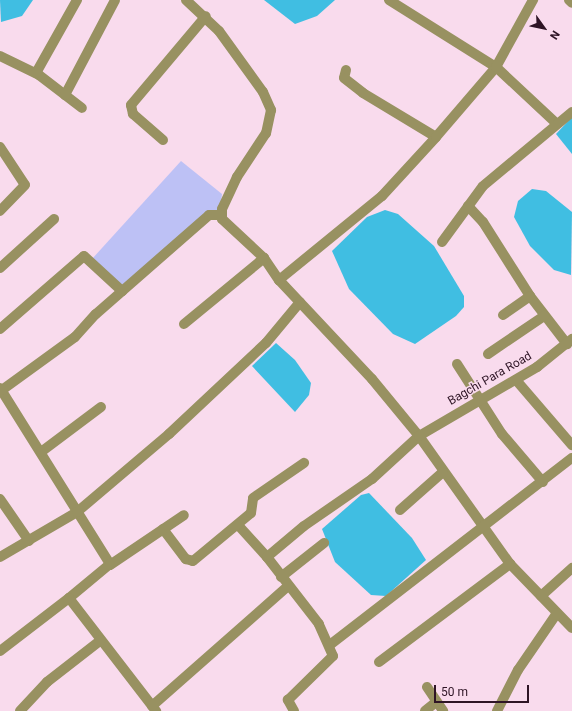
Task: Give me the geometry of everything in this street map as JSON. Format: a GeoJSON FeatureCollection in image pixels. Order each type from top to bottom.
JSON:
{"type":"FeatureCollection","features":[{"type":"Feature","properties":{"kind":"street"},"geometry":{"type":"LineString","coordinates":[[36,73],[77,0]]}},
{"type":"Feature","properties":{"kind":"street"},"geometry":{"type":"LineString","coordinates":[[66,95],[115,0]]}},
{"type":"Feature","properties":{"kind":"street"},"geometry":{"type":"LineString","coordinates":[[186,0],[206,16],[234,50],[271,110],[266,133],[237,177],[221,214]]}},
{"type":"Feature","properties":{"kind":"street"},"geometry":{"type":"LineString","coordinates":[[389,0],[496,67],[557,124]]}},
{"type":"Feature","properties":{"kind":"street"},"geometry":{"type":"LineString","coordinates":[[279,280],[382,196],[436,137],[496,67],[532,0]]}},
{"type":"Feature","properties":{"kind":"street"},"geometry":{"type":"LineString","coordinates":[[569,0],[572,3]]}},
{"type":"Feature","properties":{"kind":"street"},"geometry":{"type":"LineString","coordinates":[[162,140],[133,114],[131,105],[206,16]]}},
{"type":"Feature","properties":{"kind":"street"},"geometry":{"type":"LineString","coordinates":[[0,56],[36,73],[82,108]]}},
{"type":"Feature","properties":{"kind":"street"},"geometry":{"type":"LineString","coordinates":[[346,70],[344,78],[363,93],[436,137]]}},
{"type":"Feature","properties":{"kind":"street"},"geometry":{"type":"LineString","coordinates":[[442,242],[483,186],[572,112]]}},
{"type":"Feature","properties":{"kind":"street"},"geometry":{"type":"LineString","coordinates":[[0,147],[25,185],[0,211]]}},
{"type":"Feature","properties":{"kind":"street"},"geometry":{"type":"LineString","coordinates":[[468,206],[483,222],[544,316],[569,342]]}},
{"type":"Feature","properties":{"kind":"street"},"geometry":{"type":"LineString","coordinates":[[221,214],[264,258],[279,280],[418,436],[481,526],[510,564],[572,628]]}},
{"type":"Feature","properties":{"kind":"street"},"geometry":{"type":"LineString","coordinates":[[110,565],[41,452],[2,394],[75,337],[122,291],[209,215],[221,214]]}},
{"type":"Feature","properties":{"kind":"street"},"geometry":{"type":"LineString","coordinates":[[0,268],[54,220]]}},
{"type":"Feature","properties":{"kind":"street"},"geometry":{"type":"LineString","coordinates":[[0,329],[84,256],[122,291]]}},
{"type":"Feature","properties":{"kind":"street"},"geometry":{"type":"LineString","coordinates":[[184,324],[264,258]]}},
{"type":"Feature","properties":{"kind":"street"},"geometry":{"type":"LineString","coordinates":[[503,315],[530,296]]}},
{"type":"Feature","properties":{"kind":"street"},"geometry":{"type":"LineString","coordinates":[[0,557],[77,512],[220,387],[266,343],[300,302]]}},
{"type":"Feature","properties":{"kind":"street"},"geometry":{"type":"LineString","coordinates":[[488,354],[544,316]]}},
{"type":"Feature","properties":{"kind":"street","name":"Bagchi Para Road"},"geometry":{"type":"LineString","coordinates":[[267,557],[304,526],[372,479],[418,436],[516,380],[569,342]]}},
{"type":"Feature","properties":{"kind":"street"},"geometry":{"type":"LineString","coordinates":[[457,364],[481,399],[502,434],[543,482]]}},
{"type":"Feature","properties":{"kind":"street"},"geometry":{"type":"LineString","coordinates":[[516,380],[572,445]]}},
{"type":"Feature","properties":{"kind":"street"},"geometry":{"type":"LineString","coordinates":[[41,452],[101,407]]}},
{"type":"Feature","properties":{"kind":"street"},"geometry":{"type":"LineString","coordinates":[[331,644],[481,526],[543,482],[572,458]]}},
{"type":"Feature","properties":{"kind":"street"},"geometry":{"type":"LineString","coordinates":[[163,529],[186,559],[193,562],[238,525],[252,511],[253,498],[304,463]]}},
{"type":"Feature","properties":{"kind":"street"},"geometry":{"type":"LineString","coordinates":[[400,510],[443,472]]}},
{"type":"Feature","properties":{"kind":"street"},"geometry":{"type":"LineString","coordinates":[[0,499],[29,541]]}},
{"type":"Feature","properties":{"kind":"street"},"geometry":{"type":"LineString","coordinates":[[0,651],[110,565],[184,516]]}},
{"type":"Feature","properties":{"kind":"street"},"geometry":{"type":"LineString","coordinates":[[238,525],[267,557],[331,644],[332,660],[288,700],[294,711]]}},
{"type":"Feature","properties":{"kind":"street"},"geometry":{"type":"LineString","coordinates":[[282,577],[324,543]]}},
{"type":"Feature","properties":{"kind":"street"},"geometry":{"type":"LineString","coordinates":[[379,662],[510,564]]}},
{"type":"Feature","properties":{"kind":"street"},"geometry":{"type":"LineString","coordinates":[[541,596],[572,568]]}},
{"type":"Feature","properties":{"kind":"street"},"geometry":{"type":"LineString","coordinates":[[69,598],[154,709],[288,586]]}},
{"type":"Feature","properties":{"kind":"street"},"geometry":{"type":"LineString","coordinates":[[497,711],[518,670],[557,613]]}},
{"type":"Feature","properties":{"kind":"street"},"geometry":{"type":"LineString","coordinates":[[20,711],[47,682],[101,640]]}},
{"type":"Feature","properties":{"kind":"street"},"geometry":{"type":"LineString","coordinates":[[427,687],[443,711]]}},
{"type":"Feature","properties":{"kind":"street"},"geometry":{"type":"LineString","coordinates":[[425,711],[436,702]]}},
{"type":"Feature","properties":{"kind":"shaded area"},"geometry":{"type":"Polygon","coordinates":[[[0,0],[33,0],[22,16],[1,22],[0,0]]]}},
{"type":"Feature","properties":{"kind":"shaded area"},"geometry":{"type":"Polygon","coordinates":[[[264,0],[335,0],[317,16],[295,24],[264,0]]]}},
{"type":"Feature","properties":{"kind":"shaded area"},"geometry":{"type":"Polygon","coordinates":[[[572,117],[572,154],[556,134],[572,117]]]}},
{"type":"Feature","properties":{"kind":"shaded area"},"geometry":{"type":"Polygon","coordinates":[[[181,161],[222,194],[220,211],[126,291],[92,259],[181,161]]]}},
{"type":"Feature","properties":{"kind":"shaded area"},"geometry":{"type":"Polygon","coordinates":[[[532,189],[546,191],[572,212],[571,275],[554,270],[530,246],[514,217],[518,201],[532,189]]]}},
{"type":"Feature","properties":{"kind":"shaded area"},"geometry":{"type":"Polygon","coordinates":[[[385,210],[398,214],[434,246],[464,296],[464,307],[456,316],[415,344],[393,334],[349,289],[332,251],[367,217],[385,210]]]}},
{"type":"Feature","properties":{"kind":"shaded area"},"geometry":{"type":"Polygon","coordinates":[[[276,343],[295,360],[311,383],[309,395],[295,412],[252,366],[276,343]]]}},
{"type":"Feature","properties":{"kind":"shaded area"},"geometry":{"type":"Polygon","coordinates":[[[369,493],[412,538],[426,560],[386,596],[371,595],[335,562],[322,529],[361,495],[369,493]]]}}]}
